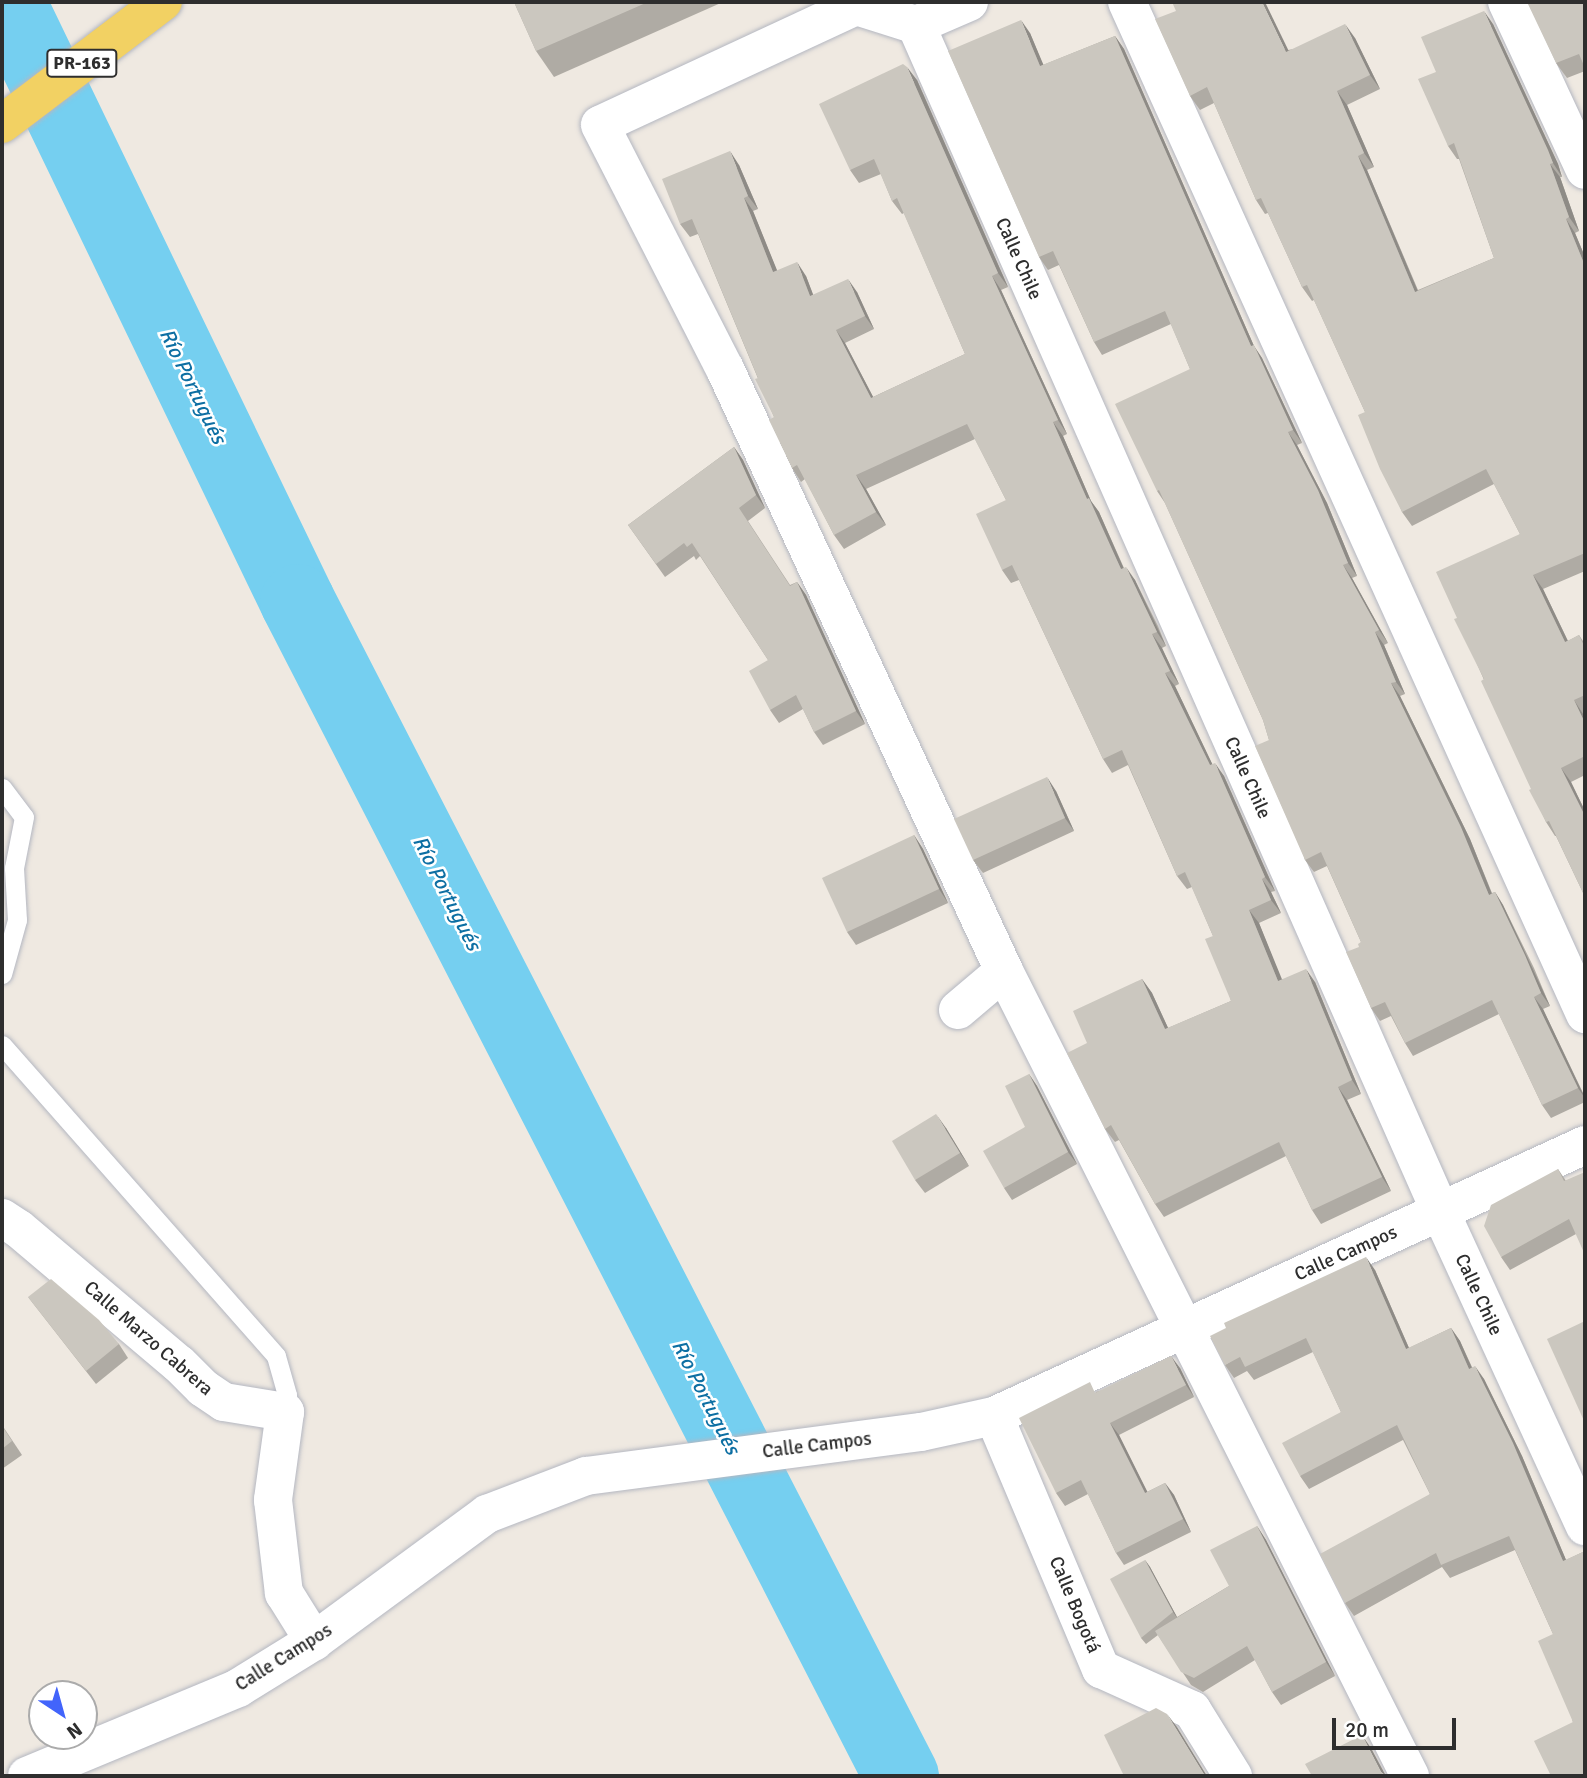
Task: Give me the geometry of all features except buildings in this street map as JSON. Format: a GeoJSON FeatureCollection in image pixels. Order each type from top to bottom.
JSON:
{"type":"FeatureCollection","features":[{"type":"Feature","properties":{"kind":"main road","name":"PR-163"},"geometry":{"type":"LineString","coordinates":[[2,124],[163,2]]}},
{"type":"Feature","properties":{"kind":"street"},"geometry":{"type":"LineString","coordinates":[[969,2],[916,26],[856,6],[600,125],[725,369],[1004,971],[1410,1776]]}},
{"type":"Feature","properties":{"kind":"street"},"geometry":{"type":"LineString","coordinates":[[1127,2],[1585,1014]]}},
{"type":"Feature","properties":{"kind":"street"},"geometry":{"type":"LineString","coordinates":[[1507,2],[1585,170]]}},
{"type":"Feature","properties":{"kind":"street","name":"Calle Chile"},"geometry":{"type":"LineString","coordinates":[[916,26],[1440,1211],[1585,1527]]}},
{"type":"Feature","properties":{"kind":"street"},"geometry":{"type":"LineString","coordinates":[[958,1010],[1004,971]]}},
{"type":"Feature","properties":{"kind":"street","name":"Calle Campos"},"geometry":{"type":"LineString","coordinates":[[27,1776],[239,1688],[314,1641],[487,1514],[586,1476],[921,1432],[993,1416],[1585,1145]]}},
{"type":"Feature","properties":{"kind":"street","name":"Calle Marzo Cabrera"},"geometry":{"type":"LineString","coordinates":[[2,1218],[19,1229],[168,1355],[203,1388],[224,1402],[285,1412]]}},
{"type":"Feature","properties":{"kind":"street"},"geometry":{"type":"LineString","coordinates":[[285,1412],[273,1500],[284,1593],[314,1641]]}},
{"type":"Feature","properties":{"kind":"street","name":"Calle Bogotá"},"geometry":{"type":"LineString","coordinates":[[993,1416],[1101,1669],[1192,1710],[1233,1776]]}},
{"type":"Feature","properties":{"kind":"lane"},"geometry":{"type":"LineString","coordinates":[[2,788],[24,817],[14,868],[17,920],[2,974]]}},
{"type":"Feature","properties":{"kind":"lane"},"geometry":{"type":"LineString","coordinates":[[2,1045],[276,1356],[287,1395],[285,1412]]}},
{"type":"Feature","properties":{"kind":"waterway","name":"Río Portugués"},"geometry":{"type":"LineString","coordinates":[[8,2],[297,601],[901,1776]]}}]}
